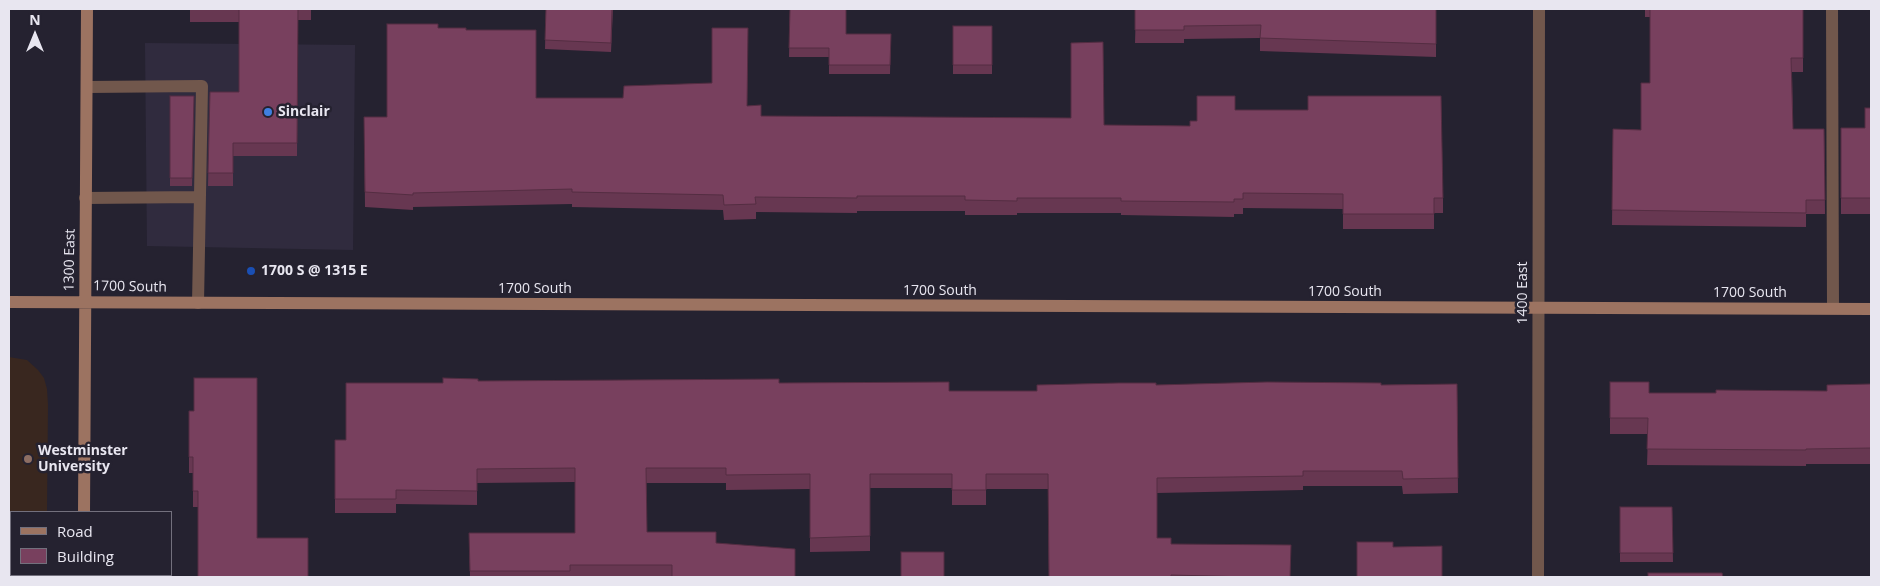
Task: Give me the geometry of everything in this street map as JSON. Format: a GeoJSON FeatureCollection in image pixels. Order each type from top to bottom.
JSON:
{"type":"FeatureCollection","features":[{"type":"Feature","properties":{"kind":"street","name":"1300 East"},"geometry":{"type":"LineString","coordinates":[[84,511],[87,9]]}},
{"type":"Feature","properties":{"kind":"street","name":"1400 East"},"geometry":{"type":"LineString","coordinates":[[1538,577],[1539,9]]}},
{"type":"Feature","properties":{"kind":"street"},"geometry":{"type":"LineString","coordinates":[[1832,9],[1833,308]]}},
{"type":"Feature","properties":{"kind":"street"},"geometry":{"type":"LineString","coordinates":[[87,87],[202,86],[198,303]]}},
{"type":"Feature","properties":{"kind":"street"},"geometry":{"type":"LineString","coordinates":[[85,198],[200,197]]}},
{"type":"Feature","properties":{"kind":"street","name":"1700 South"},"geometry":{"type":"LineString","coordinates":[[9,302],[1871,308]]}},
{"type":"Feature","properties":{"kind":"shaded area"},"geometry":{"type":"Polygon","coordinates":[[[145,43],[355,45],[353,250],[147,246],[145,43]]]}},
{"type":"Feature","properties":{"kind":"shaded area","name":"Westminster University"},"geometry":{"type":"Polygon","coordinates":[[[9,357],[27,360],[38,370],[44,378],[48,405],[47,511],[10,511],[10,576],[46,577],[9,577],[9,357]]]}},
{"type":"Feature","properties":{"kind":"building"},"geometry":{"type":"Polygon","coordinates":[[[239,9],[298,9],[297,143],[233,143],[233,173],[208,173],[210,92],[239,92],[239,9]]]}},
{"type":"Feature","properties":{"kind":"building"},"geometry":{"type":"Polygon","coordinates":[[[546,9],[612,9],[611,43],[545,40],[546,9]]]}},
{"type":"Feature","properties":{"kind":"building"},"geometry":{"type":"Polygon","coordinates":[[[790,9],[846,9],[846,34],[891,34],[890,65],[829,65],[829,48],[789,48],[790,9]]]}},
{"type":"Feature","properties":{"kind":"building"},"geometry":{"type":"Polygon","coordinates":[[[1135,9],[1436,9],[1436,44],[1260,38],[1261,25],[1184,26],[1184,30],[1135,30],[1135,9]]]}},
{"type":"Feature","properties":{"kind":"building"},"geometry":{"type":"Polygon","coordinates":[[[1650,9],[1803,9],[1803,58],[1791,58],[1793,129],[1824,129],[1825,200],[1806,200],[1806,213],[1612,210],[1613,129],[1641,130],[1641,83],[1650,83],[1650,9]]]}},
{"type":"Feature","properties":{"kind":"building"},"geometry":{"type":"Polygon","coordinates":[[[387,24],[438,24],[438,28],[466,28],[466,30],[536,30],[536,98],[623,98],[624,86],[712,83],[712,28],[748,28],[747,106],[761,105],[761,116],[1071,118],[1071,43],[1103,42],[1104,125],[1190,126],[1190,121],[1197,121],[1197,96],[1235,96],[1235,110],[1308,110],[1308,96],[1441,96],[1443,198],[1434,198],[1434,214],[1343,214],[1343,194],[1243,193],[1243,199],[1234,199],[1234,202],[1121,201],[1121,198],[1017,198],[1017,201],[965,200],[965,196],[755,197],[756,204],[724,205],[723,195],[572,192],[572,189],[413,193],[413,195],[365,192],[364,117],[387,117],[387,24]]]}},
{"type":"Feature","properties":{"kind":"building"},"geometry":{"type":"Polygon","coordinates":[[[953,26],[992,26],[992,65],[953,65],[953,26]]]}},
{"type":"Feature","properties":{"kind":"building"},"geometry":{"type":"Polygon","coordinates":[[[170,96],[194,96],[192,178],[170,178],[170,96]]]}},
{"type":"Feature","properties":{"kind":"building"},"geometry":{"type":"Polygon","coordinates":[[[1865,108],[1871,108],[1871,198],[1841,198],[1841,128],[1865,128],[1865,108]]]}},
{"type":"Feature","properties":{"kind":"building"},"geometry":{"type":"Polygon","coordinates":[[[194,378],[257,378],[257,538],[308,538],[308,577],[198,577],[198,491],[193,491],[193,457],[189,457],[189,411],[194,411],[194,378]]]}},
{"type":"Feature","properties":{"kind":"building"},"geometry":{"type":"Polygon","coordinates":[[[443,378],[478,379],[478,381],[779,379],[779,383],[949,382],[949,391],[1037,391],[1037,385],[1118,383],[1156,383],[1156,385],[1267,382],[1381,383],[1381,385],[1457,384],[1458,478],[1403,479],[1402,471],[1303,471],[1303,476],[1157,478],[1157,538],[1171,538],[1171,544],[1291,545],[1290,577],[1171,575],[1171,577],[1049,577],[1048,474],[986,474],[986,490],[952,490],[952,474],[870,474],[870,536],[810,538],[810,474],[726,475],[726,468],[646,468],[647,532],[716,532],[716,543],[795,549],[795,577],[672,577],[672,565],[570,565],[570,571],[470,571],[469,533],[575,533],[575,468],[477,469],[477,491],[396,490],[396,499],[335,499],[335,440],[346,440],[346,383],[443,383],[443,378]]]}},
{"type":"Feature","properties":{"kind":"building"},"geometry":{"type":"Polygon","coordinates":[[[1610,382],[1649,382],[1649,393],[1716,393],[1716,390],[1827,391],[1827,385],[1871,384],[1871,448],[1806,450],[1647,449],[1648,418],[1610,418],[1610,382]]]}},
{"type":"Feature","properties":{"kind":"building"},"geometry":{"type":"Polygon","coordinates":[[[1620,507],[1672,507],[1673,553],[1620,553],[1620,507]]]}},
{"type":"Feature","properties":{"kind":"building"},"geometry":{"type":"Polygon","coordinates":[[[1357,542],[1393,542],[1393,547],[1442,546],[1442,577],[1357,577],[1357,542]]]}},
{"type":"Feature","properties":{"kind":"building"},"geometry":{"type":"Polygon","coordinates":[[[901,552],[944,552],[944,577],[901,577],[901,552]]]}},
{"type":"Feature","properties":{"kind":"building"},"geometry":{"type":"Polygon","coordinates":[[[1648,573],[1722,573],[1723,577],[1648,577],[1648,573]]]}},
{"type":"Feature","properties":{"kind":"place","name":"Sinclair"},"geometry":{"type":"Point","coordinates":[268,112]}},
{"type":"Feature","properties":{"kind":"place","name":"1700 S @ 1315 E"},"geometry":{"type":"Point","coordinates":[251,271]}},
{"type":"Feature","properties":{"kind":"place","name":"Westminster University"},"geometry":{"type":"Point","coordinates":[28,459]}}]}
